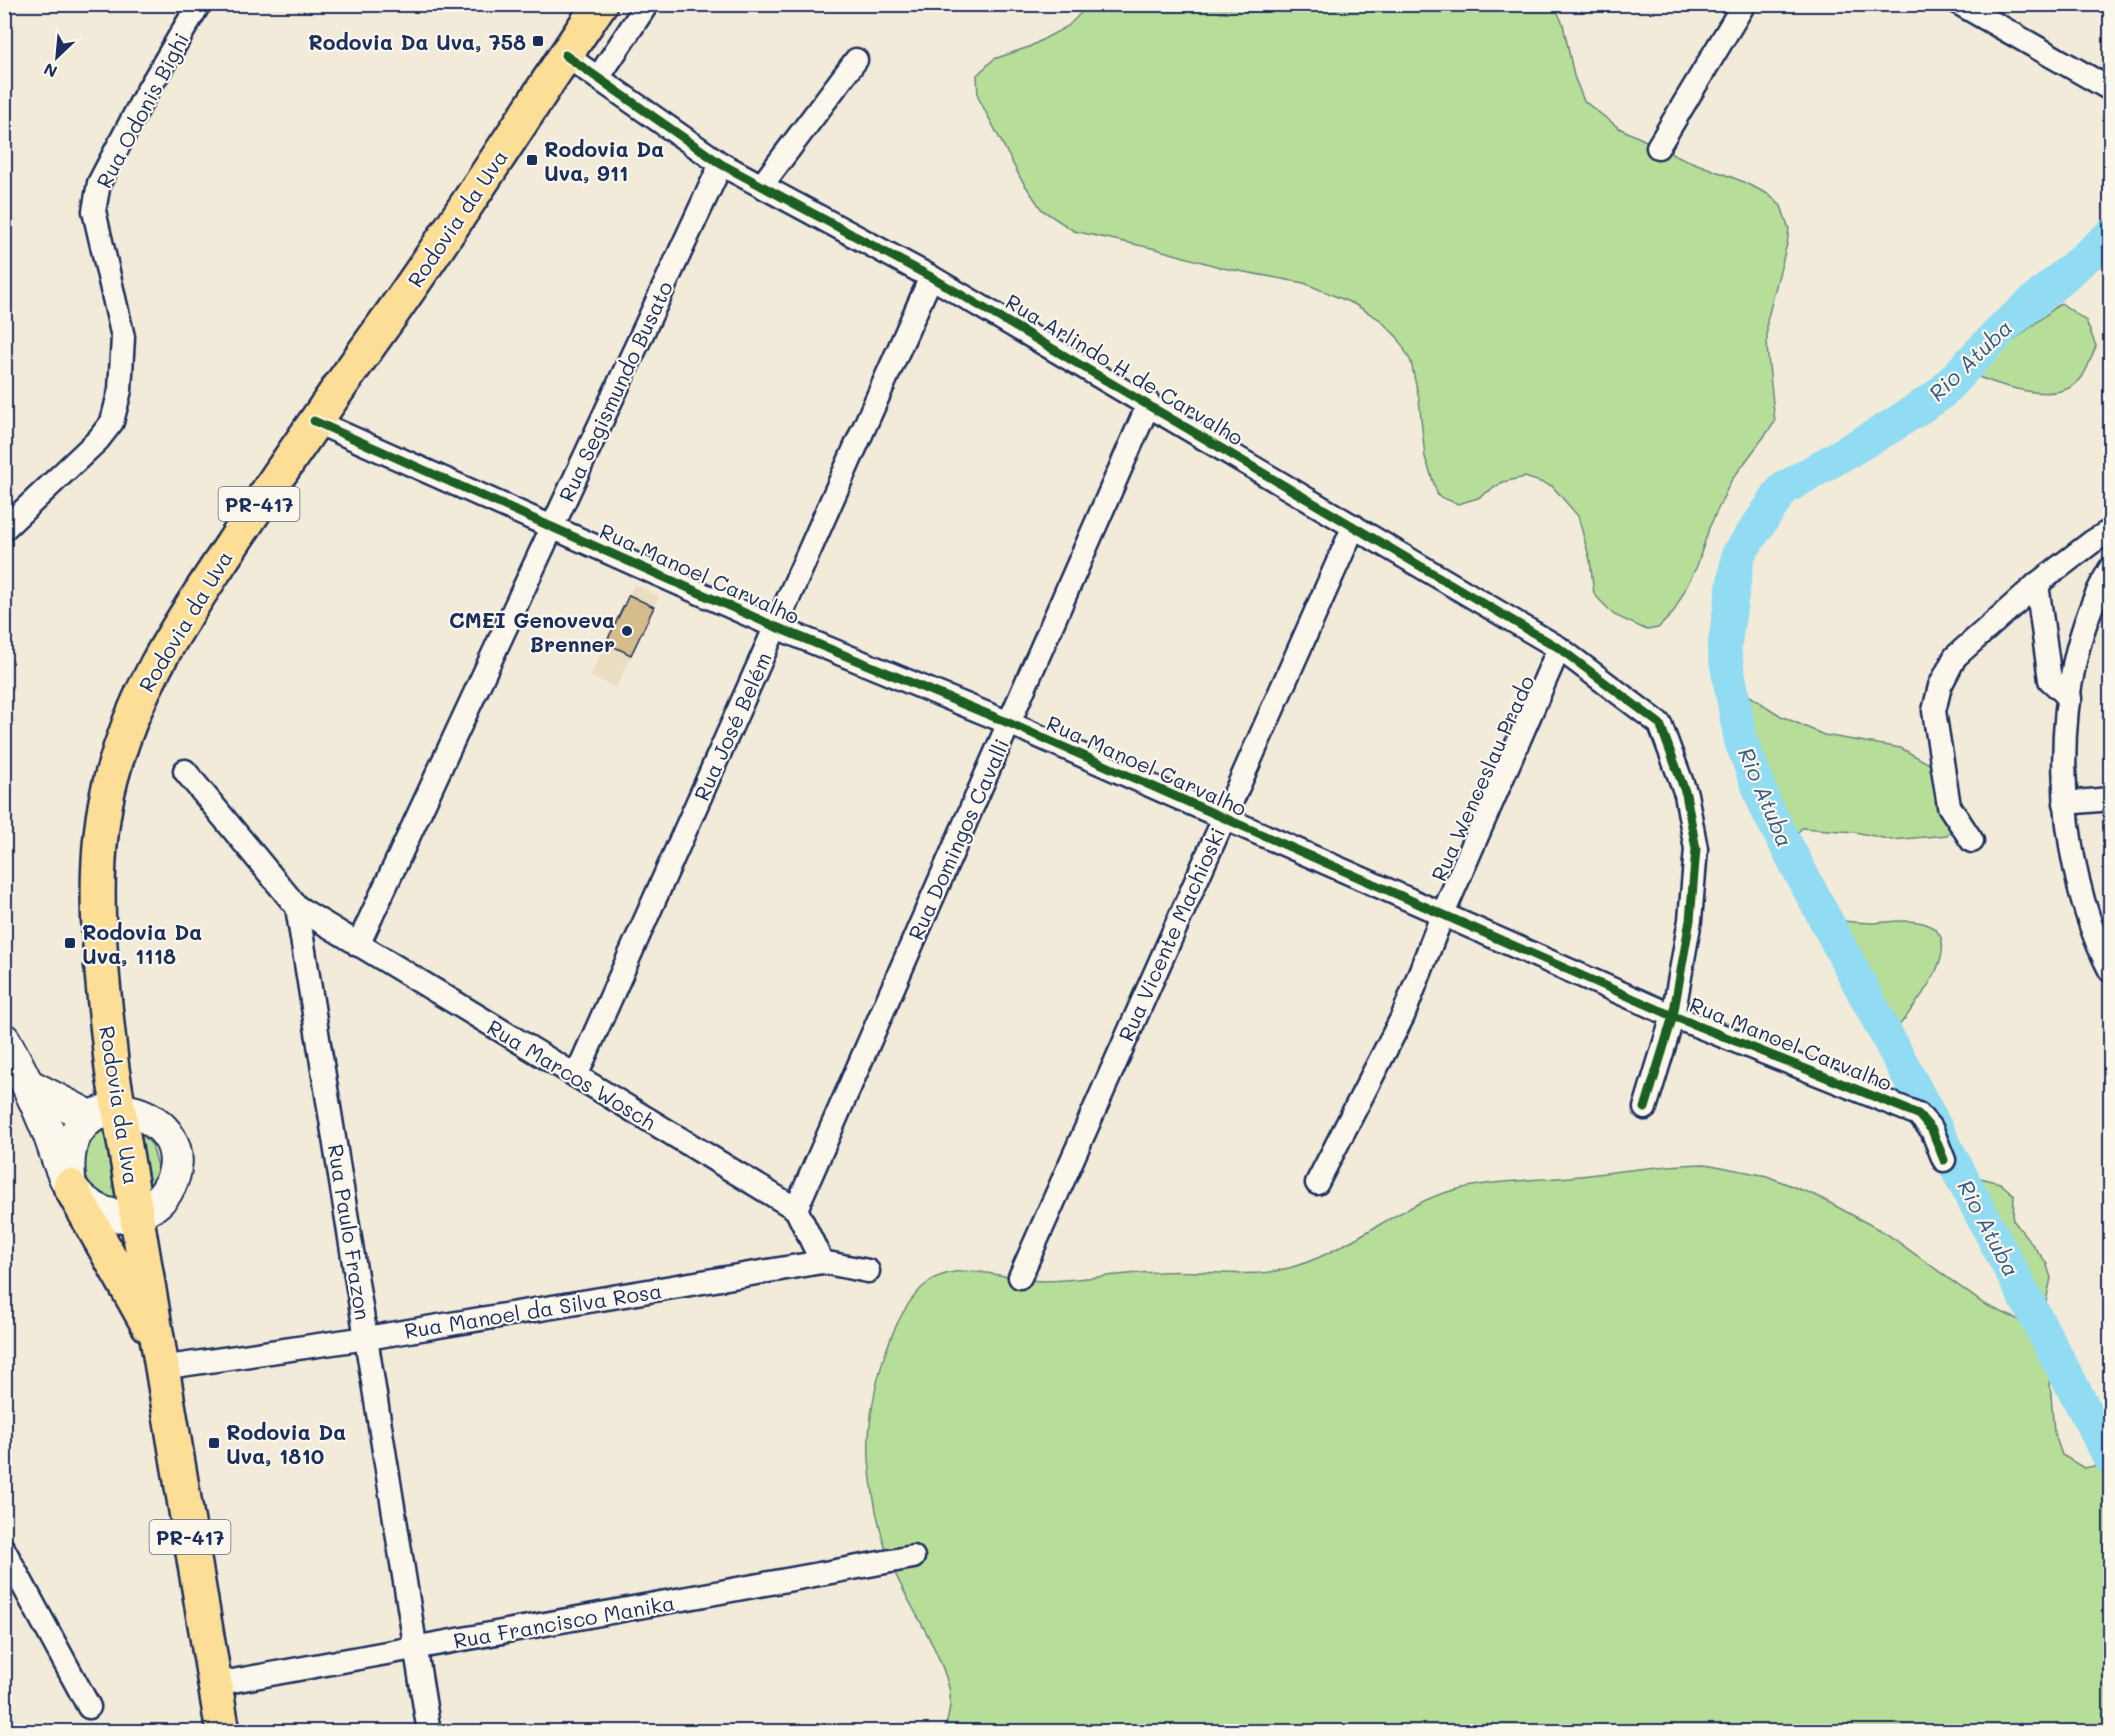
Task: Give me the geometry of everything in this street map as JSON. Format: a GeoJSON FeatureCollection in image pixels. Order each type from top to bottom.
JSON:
{"type":"FeatureCollection","features":[{"type":"Feature","properties":{"kind":"highway","name":"Rodovia da Uva"},"geometry":{"type":"LineString","coordinates":[[223,1731],[138,1214],[103,1113],[112,1069],[100,961],[100,840],[110,781],[132,711],[163,649],[314,421],[463,213],[600,4]]}},
{"type":"Feature","properties":{"kind":"highway"},"geometry":{"type":"LineString","coordinates":[[70,1186],[160,1355]]}},
{"type":"Feature","properties":{"kind":"main road"},"geometry":{"type":"LineString","coordinates":[[4,1040],[30,1086],[70,1186],[86,1203],[102,1213],[120,1216],[138,1214],[153,1206],[164,1195],[172,1180],[175,1164],[173,1147],[166,1132],[154,1120],[139,1112],[103,1113],[30,1086]]}},
{"type":"Feature","properties":{"kind":"main road"},"geometry":{"type":"LineString","coordinates":[[70,1186],[68,1153],[74,1135],[103,1113]]}},
{"type":"Feature","properties":{"kind":"street","name":"Rua Odonis Bighi"},"geometry":{"type":"LineString","coordinates":[[4,529],[98,440],[112,422],[120,390],[123,337],[94,211],[99,183],[145,95],[199,4]]}},
{"type":"Feature","properties":{"kind":"street"},"geometry":{"type":"LineString","coordinates":[[598,78],[647,4]]}},
{"type":"Feature","properties":{"kind":"street"},"geometry":{"type":"LineString","coordinates":[[1658,147],[1744,4]]}},
{"type":"Feature","properties":{"kind":"street"},"geometry":{"type":"LineString","coordinates":[[1960,4],[2110,89]]}},
{"type":"Feature","properties":{"kind":"street","name":"Rua Arlindo H de Carvalho"},"geometry":{"type":"LineString","coordinates":[[565,55],[721,164],[932,277],[1149,403],[1559,648],[1660,724],[1686,794],[1696,849],[1690,920],[1673,1016]]}},
{"type":"Feature","properties":{"kind":"street"},"geometry":{"type":"LineString","coordinates":[[762,185],[856,60]]}},
{"type":"Feature","properties":{"kind":"street","name":"Rua Segismundo Busato"},"geometry":{"type":"LineString","coordinates":[[358,945],[721,164]]}},
{"type":"Feature","properties":{"kind":"street","name":"Rua José Belém"},"geometry":{"type":"LineString","coordinates":[[576,1076],[932,277]]}},
{"type":"Feature","properties":{"kind":"street","name":"Rua Domingos Cavalli"},"geometry":{"type":"LineString","coordinates":[[796,1209],[1149,403]]}},
{"type":"Feature","properties":{"kind":"street","name":"Rua Manoel Carvalho"},"geometry":{"type":"LineString","coordinates":[[314,421],[776,627],[1009,723],[1673,1016],[1918,1114],[1932,1130],[1944,1160]]}},
{"type":"Feature","properties":{"kind":"street","name":"Rua Vicente Machioski"},"geometry":{"type":"LineString","coordinates":[[1020,1277],[1222,818],[1354,526]]}},
{"type":"Feature","properties":{"kind":"street"},"geometry":{"type":"LineString","coordinates":[[1972,841],[1949,806],[1934,711],[1936,699],[1947,671],[1956,657],[2037,584],[2110,531]]}},
{"type":"Feature","properties":{"kind":"street"},"geometry":{"type":"LineString","coordinates":[[2110,569],[2100,587],[2084,633],[2070,698],[2064,758],[2070,842],[2078,883],[2110,970]]}},
{"type":"Feature","properties":{"kind":"street"},"geometry":{"type":"LineString","coordinates":[[2037,584],[2050,680],[2070,698]]}},
{"type":"Feature","properties":{"kind":"street","name":"Rua Wenceslau Prado"},"geometry":{"type":"LineString","coordinates":[[1317,1183],[1403,1016],[1442,916],[1559,648]]}},
{"type":"Feature","properties":{"kind":"street"},"geometry":{"type":"LineString","coordinates":[[185,771],[297,907]]}},
{"type":"Feature","properties":{"kind":"street"},"geometry":{"type":"LineString","coordinates":[[2066,803],[2110,799]]}},
{"type":"Feature","properties":{"kind":"street","name":"Rua Marcos Wosch"},"geometry":{"type":"LineString","coordinates":[[297,907],[796,1209]]}},
{"type":"Feature","properties":{"kind":"street","name":"Rua Paulo Frazon"},"geometry":{"type":"LineString","coordinates":[[297,907],[429,1731]]}},
{"type":"Feature","properties":{"kind":"street"},"geometry":{"type":"LineString","coordinates":[[1645,1108],[1673,1016]]}},
{"type":"Feature","properties":{"kind":"street"},"geometry":{"type":"LineString","coordinates":[[796,1209],[822,1262]]}},
{"type":"Feature","properties":{"kind":"street","name":"Rua Manoel da Silva Rosa"},"geometry":{"type":"LineString","coordinates":[[160,1355],[367,1338],[822,1262],[868,1271]]}},
{"type":"Feature","properties":{"kind":"street"},"geometry":{"type":"LineString","coordinates":[[4,1550],[89,1707]]}},
{"type":"Feature","properties":{"kind":"street","name":"Rua Francisco Manika"},"geometry":{"type":"LineString","coordinates":[[216,1684],[913,1557]]}},
{"type":"Feature","properties":{"kind":"shaded area","name":"CMEI Genoveva Brenner"},"geometry":{"type":"Polygon","coordinates":[[[634,584],[659,596],[616,688],[590,676],[634,584]]]}},
{"type":"Feature","properties":{"kind":"green space"},"geometry":{"type":"Polygon","coordinates":[[[1089,5],[1554,5],[1563,24],[1574,76],[1584,101],[1619,128],[1684,159],[1739,180],[1768,194],[1781,206],[1789,229],[1767,321],[1767,347],[1775,422],[1731,481],[1709,528],[1697,566],[1673,613],[1658,628],[1647,630],[1614,615],[1594,594],[1590,560],[1578,516],[1552,486],[1525,477],[1503,482],[1478,498],[1458,504],[1438,496],[1425,457],[1419,399],[1411,362],[1398,338],[1379,319],[1354,304],[1304,283],[1223,268],[1156,249],[1074,231],[1042,210],[1021,179],[978,97],[977,75],[994,59],[1029,47],[1068,26],[1089,5]]]}},
{"type":"Feature","properties":{"kind":"green space"},"geometry":{"type":"Polygon","coordinates":[[[2061,303],[2086,321],[2096,346],[2082,377],[2072,386],[2044,393],[2012,388],[1971,374],[2061,303]]]}},
{"type":"Feature","properties":{"kind":"green space"},"geometry":{"type":"Polygon","coordinates":[[[1736,687],[1781,716],[1824,735],[1901,748],[1947,774],[1963,813],[1947,835],[1892,840],[1855,832],[1802,828],[1783,848],[1764,808],[1751,771],[1742,732],[1736,687]]]}},
{"type":"Feature","properties":{"kind":"green space"},"geometry":{"type":"Polygon","coordinates":[[[1821,919],[1866,923],[1917,922],[1938,932],[1942,946],[1940,962],[1920,998],[1887,1041],[1821,919]]]}},
{"type":"Feature","properties":{"kind":"green space"},"geometry":{"type":"Polygon","coordinates":[[[101,1128],[131,1129],[143,1135],[152,1145],[159,1170],[151,1194],[99,1207],[73,1159],[101,1128]]]}},
{"type":"Feature","properties":{"kind":"green space"},"geometry":{"type":"Polygon","coordinates":[[[1706,1164],[1767,1176],[1819,1197],[1887,1234],[1984,1304],[2034,1327],[2046,1319],[2042,1305],[1965,1174],[2000,1183],[2014,1195],[2013,1220],[2046,1262],[2051,1278],[2046,1301],[2047,1346],[2054,1432],[2062,1455],[2084,1468],[2110,1463],[2110,1731],[943,1731],[949,1710],[949,1688],[937,1654],[887,1554],[875,1507],[869,1459],[871,1414],[882,1363],[902,1315],[915,1295],[930,1281],[943,1275],[971,1271],[1044,1281],[1159,1272],[1262,1273],[1309,1262],[1416,1205],[1438,1195],[1470,1186],[1706,1164]]]}},
{"type":"Feature","properties":{"kind":"building"},"geometry":{"type":"Polygon","coordinates":[[[629,595],[654,607],[631,655],[606,643],[629,595]]]}},
{"type":"Feature","properties":{"kind":"waterway","name":"Rio Atuba"},"geometry":{"type":"LineString","coordinates":[[2110,236],[2004,327],[1939,395],[1890,427],[1783,489],[1738,555],[1724,649],[1741,741],[1767,809],[2110,1458]]}},
{"type":"Feature","properties":{"kind":"cycle path"},"geometry":{"type":"LineString","coordinates":[[565,55],[721,164],[931,277],[1559,648],[1660,724],[1686,794],[1696,849],[1690,920],[1673,1016],[1645,1108]]}},
{"type":"Feature","properties":{"kind":"cycle path"},"geometry":{"type":"LineString","coordinates":[[314,421],[776,627],[1009,723],[1673,1016],[1918,1114],[1932,1130],[1944,1160]]}},
{"type":"Feature","properties":{"kind":"place","name":"Rodovia Da Uva, 758"},"geometry":{"type":"Point","coordinates":[538,41]}},
{"type":"Feature","properties":{"kind":"place","name":"Rodovia Da Uva, 911"},"geometry":{"type":"Point","coordinates":[532,160]}},
{"type":"Feature","properties":{"kind":"place","name":"CMEI Genoveva Brenner"},"geometry":{"type":"Point","coordinates":[627,631]}},
{"type":"Feature","properties":{"kind":"place","name":"Rodovia Da Uva, 1118"},"geometry":{"type":"Point","coordinates":[70,943]}},
{"type":"Feature","properties":{"kind":"place","name":"Rodovia Da Uva, 1810"},"geometry":{"type":"Point","coordinates":[214,1443]}}]}
